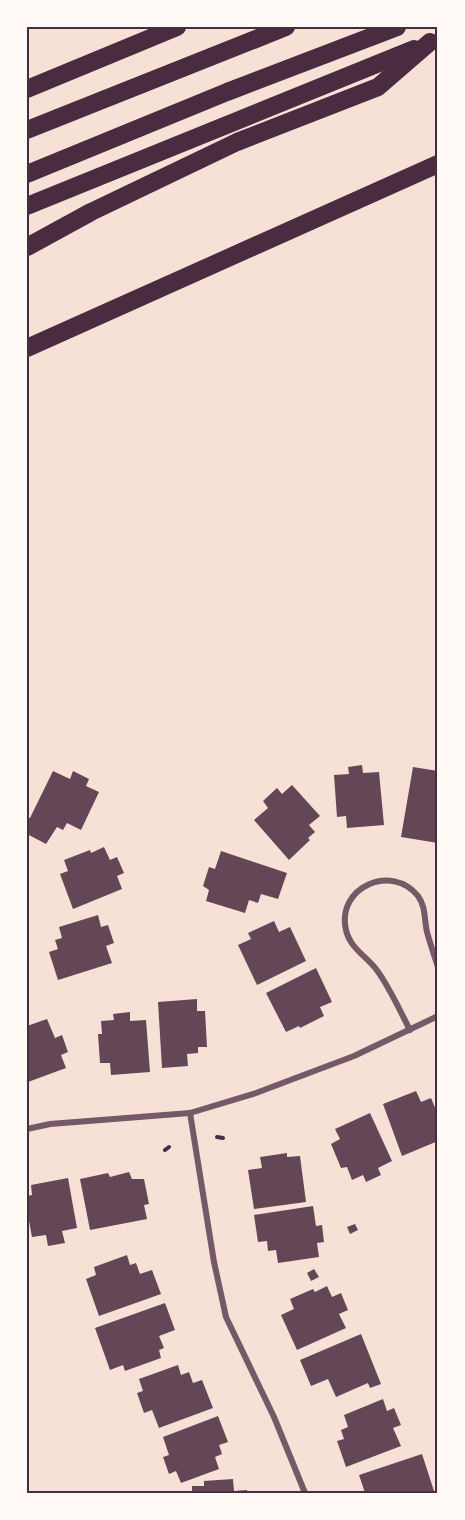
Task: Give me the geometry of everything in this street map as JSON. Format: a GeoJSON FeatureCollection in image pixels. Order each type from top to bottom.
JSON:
{"type":"FeatureCollection","features":[{"type":"Feature","properties":{"kind":"highway"},"geometry":{"type":"LineString","coordinates":[[27,89],[177,27]]}},
{"type":"Feature","properties":{"kind":"highway"},"geometry":{"type":"LineString","coordinates":[[27,130],[286,27]]}},
{"type":"Feature","properties":{"kind":"highway"},"geometry":{"type":"LineString","coordinates":[[27,174],[216,97],[398,27]]}},
{"type":"Feature","properties":{"kind":"highway"},"geometry":{"type":"LineString","coordinates":[[27,206],[434,41]]}},
{"type":"Feature","properties":{"kind":"highway"},"geometry":{"type":"LineString","coordinates":[[27,247],[91,212],[237,142],[378,87],[434,41]]}},
{"type":"Feature","properties":{"kind":"highway"},"geometry":{"type":"LineString","coordinates":[[27,350],[438,164]]}},
{"type":"Feature","properties":{"kind":"street"},"geometry":{"type":"LineString","coordinates":[[410,1030],[377,970],[350,940],[345,929],[347,906],[353,895],[362,887],[383,880],[394,880],[413,890],[424,908],[427,930],[438,967]]}},
{"type":"Feature","properties":{"kind":"street"},"geometry":{"type":"LineString","coordinates":[[27,1129],[50,1124],[190,1113],[256,1093],[354,1056],[438,1016]]}},
{"type":"Feature","properties":{"kind":"street"},"geometry":{"type":"LineString","coordinates":[[190,1113],[214,1262],[226,1317],[273,1417],[305,1493]]}},
{"type":"Feature","properties":{"kind":"path"},"geometry":{"type":"LineString","coordinates":[[217,1137],[223,1138]]}},
{"type":"Feature","properties":{"kind":"building"},"geometry":{"type":"Polygon","coordinates":[[[362,765],[363,773],[379,772],[384,825],[347,828],[346,816],[337,817],[334,775],[349,774],[348,767],[362,765]]]}},
{"type":"Feature","properties":{"kind":"building"},"geometry":{"type":"Polygon","coordinates":[[[413,767],[438,771],[438,843],[401,837],[413,767]]]}},
{"type":"Feature","properties":{"kind":"building"},"geometry":{"type":"Polygon","coordinates":[[[53,771],[70,779],[73,771],[89,779],[86,786],[99,792],[81,830],[67,823],[63,830],[57,827],[46,844],[27,834],[27,817],[30,818],[53,771]]]}},
{"type":"Feature","properties":{"kind":"building"},"geometry":{"type":"Polygon","coordinates":[[[292,785],[320,816],[309,825],[315,832],[308,838],[310,840],[289,860],[254,820],[268,808],[263,801],[277,788],[282,794],[292,785]]]}},
{"type":"Feature","properties":{"kind":"building"},"geometry":{"type":"Polygon","coordinates":[[[104,847],[110,860],[117,857],[124,873],[117,876],[122,889],[73,909],[60,874],[68,871],[64,860],[104,847]]]}},
{"type":"Feature","properties":{"kind":"building"},"geometry":{"type":"Polygon","coordinates":[[[221,851],[287,873],[278,899],[261,894],[258,903],[249,900],[245,913],[206,901],[209,890],[203,886],[209,867],[215,869],[221,851]]]}},
{"type":"Feature","properties":{"kind":"building"},"geometry":{"type":"Polygon","coordinates":[[[98,915],[101,927],[108,925],[114,943],[106,946],[112,963],[58,980],[49,952],[58,949],[55,940],[62,938],[59,927],[98,915]]]}},
{"type":"Feature","properties":{"kind":"building"},"geometry":{"type":"Polygon","coordinates":[[[274,921],[279,932],[290,927],[306,961],[257,985],[238,945],[251,939],[248,933],[274,921]]]}},
{"type":"Feature","properties":{"kind":"building"},"geometry":{"type":"Polygon","coordinates":[[[316,968],[332,1002],[320,1007],[324,1016],[286,1032],[266,993],[316,968]]]}},
{"type":"Feature","properties":{"kind":"building"},"geometry":{"type":"Polygon","coordinates":[[[197,999],[197,1011],[205,1011],[207,1047],[198,1047],[198,1053],[187,1054],[188,1066],[162,1068],[158,1002],[197,999]]]}},
{"type":"Feature","properties":{"kind":"building"},"geometry":{"type":"Polygon","coordinates":[[[130,1012],[130,1021],[146,1020],[150,1072],[111,1075],[110,1063],[100,1063],[98,1034],[102,1034],[101,1021],[114,1020],[113,1014],[130,1012]]]}},
{"type":"Feature","properties":{"kind":"building"},"geometry":{"type":"Polygon","coordinates":[[[47,1019],[55,1038],[62,1035],[68,1052],[61,1055],[66,1068],[28,1082],[27,1026],[47,1019]]]}},
{"type":"Feature","properties":{"kind":"building"},"geometry":{"type":"Polygon","coordinates":[[[416,1091],[421,1102],[431,1098],[438,1115],[438,1141],[402,1156],[383,1104],[416,1091]]]}},
{"type":"Feature","properties":{"kind":"building"},"geometry":{"type":"Polygon","coordinates":[[[370,1113],[392,1161],[378,1168],[381,1175],[366,1182],[363,1175],[352,1180],[347,1167],[341,1168],[331,1144],[340,1139],[335,1129],[370,1113]]]}},
{"type":"Feature","properties":{"kind":"building"},"geometry":{"type":"Polygon","coordinates":[[[287,1153],[287,1157],[300,1156],[306,1202],[254,1209],[248,1170],[262,1168],[260,1157],[287,1153]]]}},
{"type":"Feature","properties":{"kind":"building"},"geometry":{"type":"Polygon","coordinates":[[[129,1172],[132,1179],[144,1179],[149,1204],[144,1205],[147,1219],[90,1230],[80,1179],[108,1173],[110,1177],[129,1172]]]}},
{"type":"Feature","properties":{"kind":"building"},"geometry":{"type":"Polygon","coordinates":[[[68,1178],[77,1228],[62,1231],[65,1243],[48,1246],[46,1235],[32,1237],[29,1221],[27,1222],[27,1196],[32,1195],[31,1185],[68,1178]]]}},
{"type":"Feature","properties":{"kind":"building"},"geometry":{"type":"Polygon","coordinates":[[[313,1206],[316,1226],[322,1225],[324,1242],[317,1243],[319,1257],[278,1263],[276,1250],[268,1251],[267,1241],[258,1242],[254,1215],[313,1206]]]}},
{"type":"Feature","properties":{"kind":"building"},"geometry":{"type":"Polygon","coordinates":[[[355,1224],[358,1230],[350,1234],[347,1227],[355,1224]]]}},
{"type":"Feature","properties":{"kind":"building"},"geometry":{"type":"Polygon","coordinates":[[[127,1255],[130,1265],[136,1263],[140,1274],[152,1270],[161,1294],[99,1316],[86,1279],[96,1275],[94,1267],[127,1255]]]}},
{"type":"Feature","properties":{"kind":"building"},"geometry":{"type":"Polygon","coordinates":[[[314,1269],[319,1277],[311,1281],[307,1273],[314,1269]]]}},
{"type":"Feature","properties":{"kind":"building"},"geometry":{"type":"Polygon","coordinates":[[[327,1286],[332,1297],[341,1293],[348,1310],[339,1314],[346,1328],[297,1350],[281,1315],[294,1309],[290,1299],[313,1289],[315,1292],[327,1286]]]}},
{"type":"Feature","properties":{"kind":"building"},"geometry":{"type":"Polygon","coordinates":[[[165,1303],[175,1330],[159,1336],[164,1348],[159,1350],[161,1358],[125,1371],[123,1365],[110,1370],[95,1328],[165,1303]]]}},
{"type":"Feature","properties":{"kind":"building"},"geometry":{"type":"Polygon","coordinates":[[[361,1334],[381,1384],[370,1388],[368,1383],[336,1397],[328,1379],[311,1386],[300,1360],[361,1334]]]}},
{"type":"Feature","properties":{"kind":"building"},"geometry":{"type":"Polygon","coordinates":[[[178,1365],[181,1375],[189,1372],[193,1383],[202,1380],[213,1408],[159,1428],[152,1410],[144,1413],[137,1393],[143,1391],[139,1379],[178,1365]]]}},
{"type":"Feature","properties":{"kind":"building"},"geometry":{"type":"Polygon","coordinates":[[[383,1399],[387,1411],[394,1408],[401,1425],[393,1428],[401,1446],[346,1467],[337,1441],[344,1439],[341,1430],[348,1427],[344,1415],[383,1399]]]}},
{"type":"Feature","properties":{"kind":"building"},"geometry":{"type":"Polygon","coordinates":[[[218,1416],[228,1442],[219,1445],[222,1454],[215,1457],[219,1469],[181,1483],[176,1471],[169,1474],[163,1457],[169,1455],[163,1437],[218,1416]]]}},
{"type":"Feature","properties":{"kind":"building"},"geometry":{"type":"Polygon","coordinates":[[[422,1454],[434,1491],[428,1493],[365,1493],[359,1475],[422,1454]]]}},
{"type":"Feature","properties":{"kind":"building"},"geometry":{"type":"Polygon","coordinates":[[[233,1479],[234,1491],[247,1490],[248,1493],[192,1493],[192,1486],[204,1486],[204,1481],[233,1479]]]}}]}
